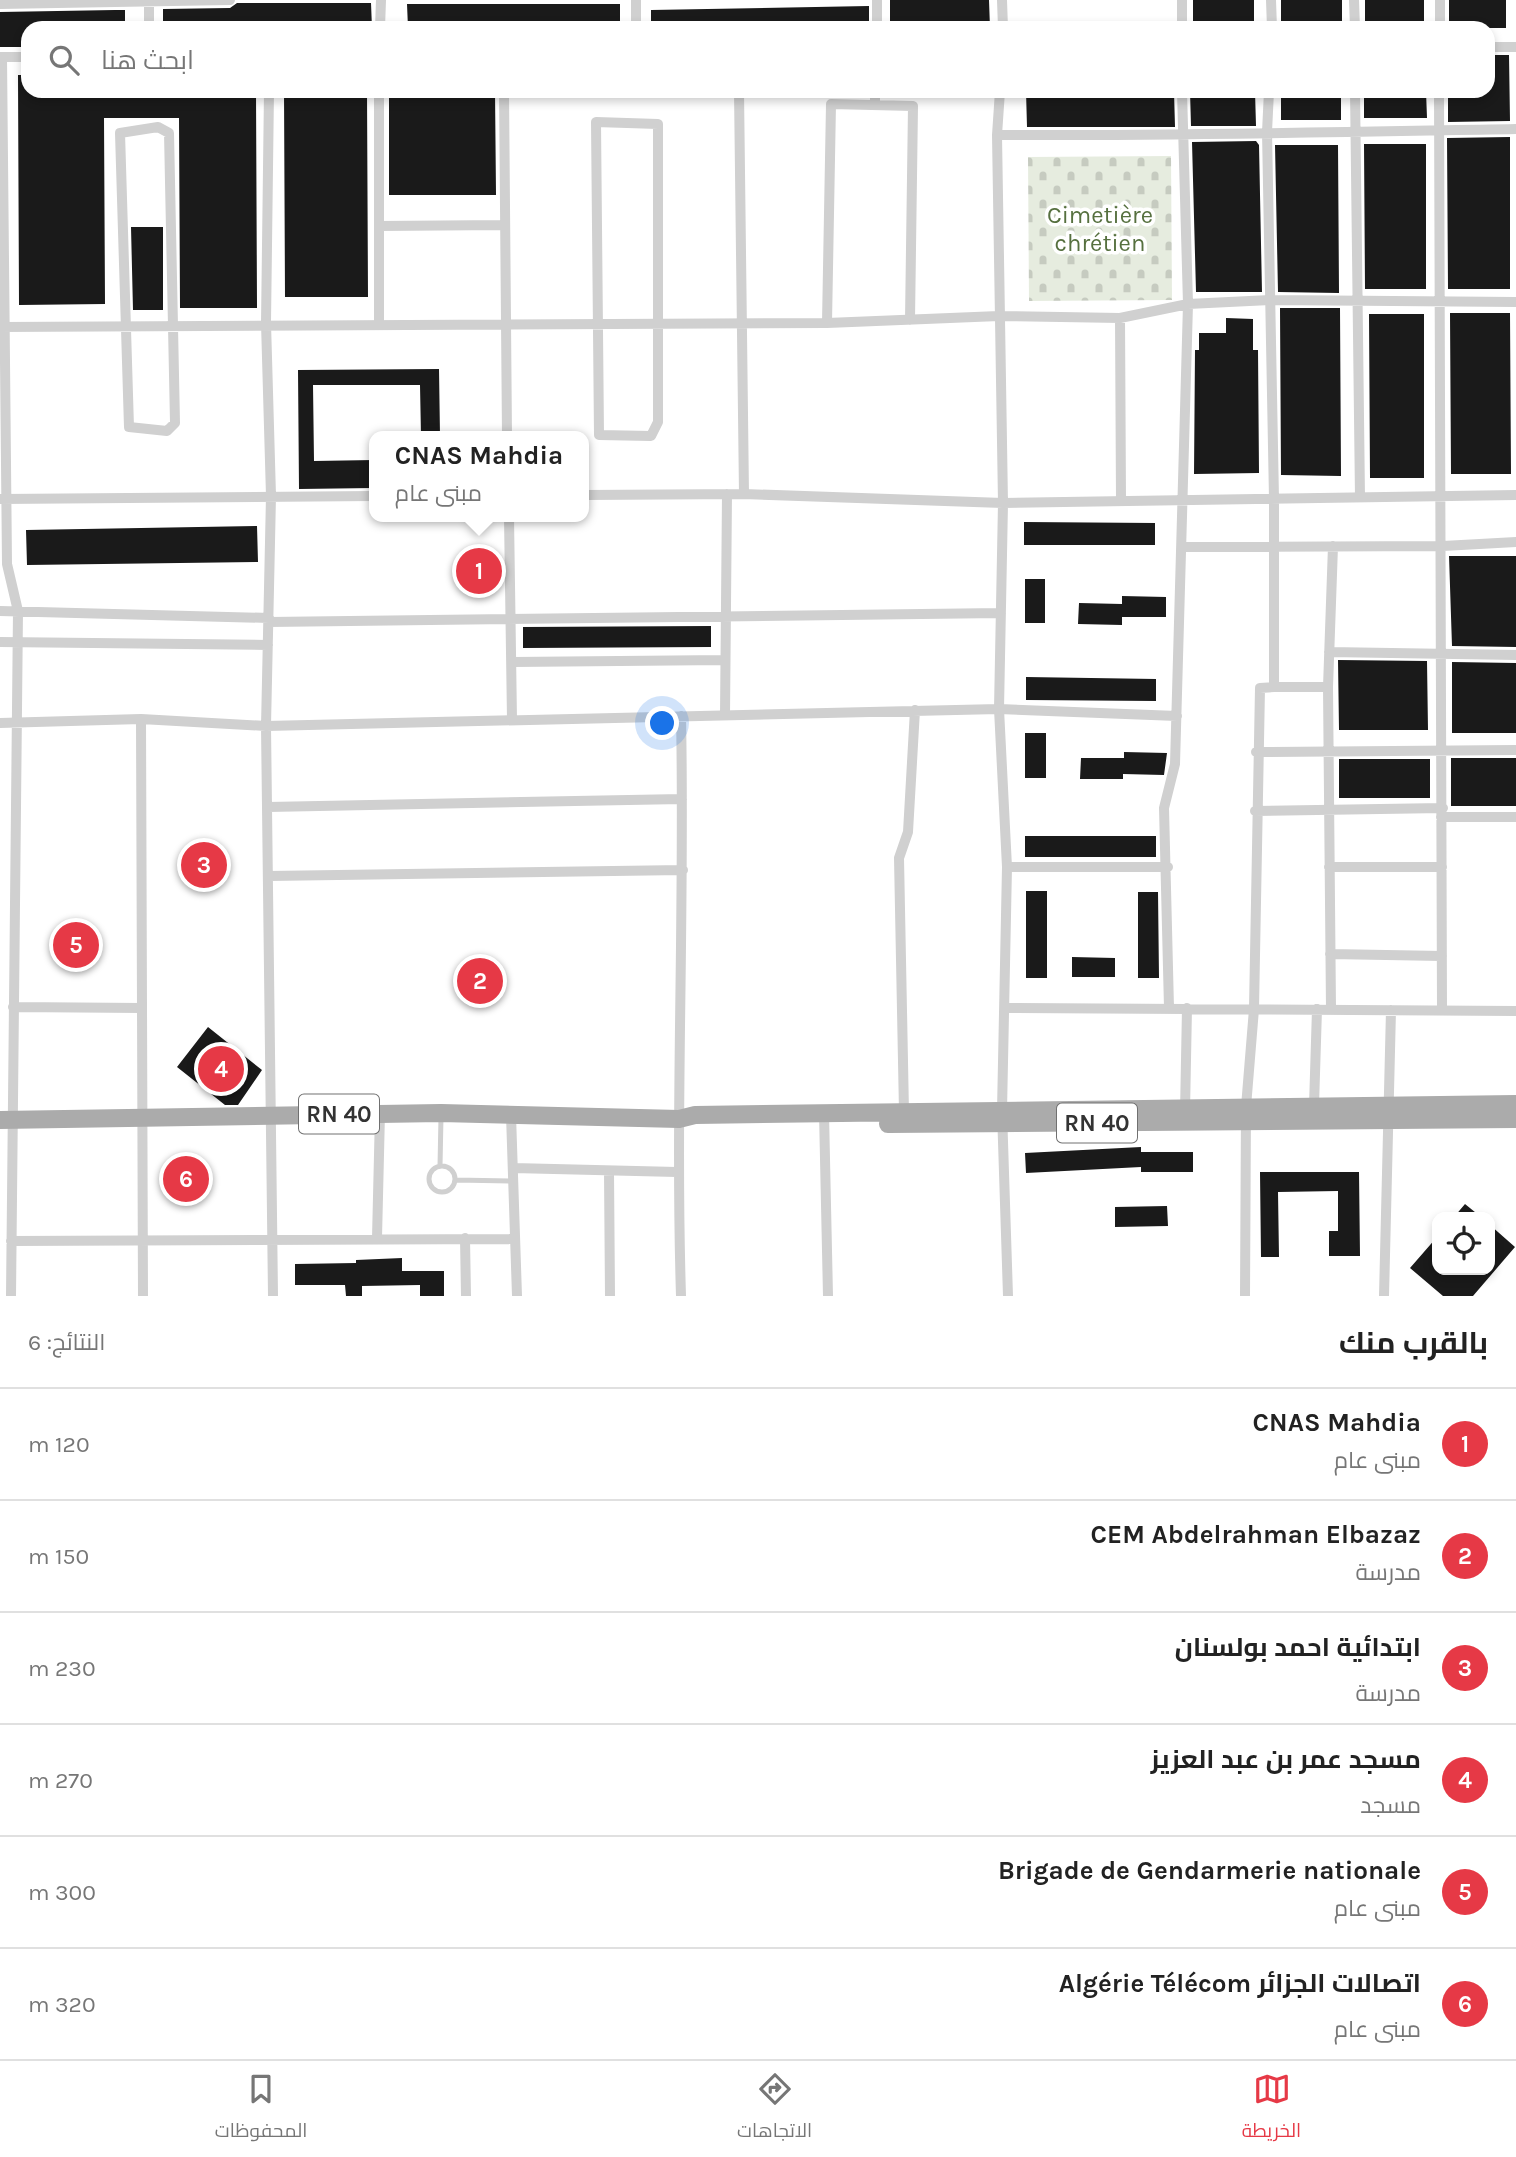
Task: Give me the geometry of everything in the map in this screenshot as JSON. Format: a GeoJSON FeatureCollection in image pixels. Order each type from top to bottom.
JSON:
{"type":"FeatureCollection","features":[{"type":"Feature","properties":{"kind":"main road","name":"RN 40"},"geometry":{"type":"LineString","coordinates":[[7,1120],[380,1113],[679,1119],[695,1115],[824,1119],[1002,1118],[1390,1112],[1516,1104]]}},
{"type":"Feature","properties":{"kind":"main road","name":"RN 40"},"geometry":{"type":"LineString","coordinates":[[1246,1114],[1314,1106],[1516,1119]]}},
{"type":"Feature","properties":{"kind":"main road","name":"RN 40"},"geometry":{"type":"LineString","coordinates":[[824,1119],[904,1112],[1002,1118]]}},
{"type":"Feature","properties":{"kind":"street"},"geometry":{"type":"LineString","coordinates":[[1,2],[230,0]]}},
{"type":"Feature","properties":{"kind":"street"},"geometry":{"type":"LineString","coordinates":[[380,21],[381,0]]}},
{"type":"Feature","properties":{"kind":"street"},"geometry":{"type":"LineString","coordinates":[[636,0],[636,21]]}},
{"type":"Feature","properties":{"kind":"street"},"geometry":{"type":"LineString","coordinates":[[877,0],[877,21]]}},
{"type":"Feature","properties":{"kind":"street"},"geometry":{"type":"LineString","coordinates":[[1002,0],[1003,21]]}},
{"type":"Feature","properties":{"kind":"street"},"geometry":{"type":"LineString","coordinates":[[1182,0],[1182,21]]}},
{"type":"Feature","properties":{"kind":"street"},"geometry":{"type":"LineString","coordinates":[[1271,0],[1272,21]]}},
{"type":"Feature","properties":{"kind":"street"},"geometry":{"type":"LineString","coordinates":[[1354,0],[1355,21]]}},
{"type":"Feature","properties":{"kind":"street"},"geometry":{"type":"LineString","coordinates":[[1440,0],[1440,21]]}},
{"type":"Feature","properties":{"kind":"street"},"geometry":{"type":"LineString","coordinates":[[149,1],[149,21]]}},
{"type":"Feature","properties":{"kind":"street"},"geometry":{"type":"LineString","coordinates":[[1495,47],[1516,47]]}},
{"type":"Feature","properties":{"kind":"street"},"geometry":{"type":"LineString","coordinates":[[11,1296],[7,1120],[13,1007],[14,723],[18,611],[7,564],[4,499],[1,57],[21,57]]}},
{"type":"Feature","properties":{"kind":"street"},"geometry":{"type":"LineString","coordinates":[[269,98],[266,323],[271,496],[266,726],[273,1296]]}},
{"type":"Feature","properties":{"kind":"street"},"geometry":{"type":"LineString","coordinates":[[379,98],[379,323]]}},
{"type":"Feature","properties":{"kind":"street"},"geometry":{"type":"LineString","coordinates":[[504,98],[503,323],[507,431]]}},
{"type":"Feature","properties":{"kind":"street"},"geometry":{"type":"LineString","coordinates":[[739,98],[744,494]]}},
{"type":"Feature","properties":{"kind":"street"},"geometry":{"type":"LineString","coordinates":[[875,98],[875,105]]}},
{"type":"Feature","properties":{"kind":"street"},"geometry":{"type":"LineString","coordinates":[[1000,98],[997,135],[1003,503],[999,709],[1007,867],[1002,1118],[1008,1296]]}},
{"type":"Feature","properties":{"kind":"street"},"geometry":{"type":"LineString","coordinates":[[1169,1008],[1168,867],[1164,808],[1175,764],[1184,547],[1188,304],[1182,98]]}},
{"type":"Feature","properties":{"kind":"street"},"geometry":{"type":"LineString","coordinates":[[1269,98],[1267,132],[1274,499],[1273,687]]}},
{"type":"Feature","properties":{"kind":"street"},"geometry":{"type":"LineString","coordinates":[[1354,98],[1360,497]]}},
{"type":"Feature","properties":{"kind":"street"},"geometry":{"type":"LineString","coordinates":[[1439,98],[1443,546],[1442,1010]]}},
{"type":"Feature","properties":{"kind":"street"},"geometry":{"type":"LineString","coordinates":[[827,324],[831,104],[913,106],[910,320]]}},
{"type":"Feature","properties":{"kind":"street"},"geometry":{"type":"LineString","coordinates":[[596,122],[658,124],[658,323],[657,422],[652,436],[599,435],[596,122]]}},
{"type":"Feature","properties":{"kind":"street"},"geometry":{"type":"LineString","coordinates":[[158,127],[169,133],[176,324],[175,423],[167,431],[129,427],[120,133],[158,127]]}},
{"type":"Feature","properties":{"kind":"street"},"geometry":{"type":"LineString","coordinates":[[997,135],[1181,136],[1267,132],[1516,129]]}},
{"type":"Feature","properties":{"kind":"street"},"geometry":{"type":"LineString","coordinates":[[379,226],[504,225]]}},
{"type":"Feature","properties":{"kind":"street"},"geometry":{"type":"LineString","coordinates":[[2,327],[266,323],[827,324],[999,316],[1120,318],[1188,304],[1270,300],[1516,302]]}},
{"type":"Feature","properties":{"kind":"street"},"geometry":{"type":"LineString","coordinates":[[1120,318],[1121,502]]}},
{"type":"Feature","properties":{"kind":"street"},"geometry":{"type":"LineString","coordinates":[[725,715],[723,616],[727,494]]}},
{"type":"Feature","properties":{"kind":"street"},"geometry":{"type":"LineString","coordinates":[[589,495],[744,494],[1003,503],[1516,495]]}},
{"type":"Feature","properties":{"kind":"street"},"geometry":{"type":"LineString","coordinates":[[4,499],[369,496]]}},
{"type":"Feature","properties":{"kind":"street"},"geometry":{"type":"LineString","coordinates":[[509,522],[512,720]]}},
{"type":"Feature","properties":{"kind":"street"},"geometry":{"type":"LineString","coordinates":[[1184,547],[1443,546],[1516,542]]}},
{"type":"Feature","properties":{"kind":"street"},"geometry":{"type":"LineString","coordinates":[[1331,1009],[1328,687],[1333,547]]}},
{"type":"Feature","properties":{"kind":"street"},"geometry":{"type":"LineString","coordinates":[[0,611],[269,620],[511,621],[1001,613]]}},
{"type":"Feature","properties":{"kind":"street"},"geometry":{"type":"LineString","coordinates":[[0,642],[268,645]]}},
{"type":"Feature","properties":{"kind":"street"},"geometry":{"type":"LineString","coordinates":[[1329,652],[1443,656],[1516,655]]}},
{"type":"Feature","properties":{"kind":"street"},"geometry":{"type":"LineString","coordinates":[[513,662],[725,660]]}},
{"type":"Feature","properties":{"kind":"street"},"geometry":{"type":"LineString","coordinates":[[1245,1296],[1246,1114],[1254,1009],[1256,752],[1260,688],[1328,687]]}},
{"type":"Feature","properties":{"kind":"street"},"geometry":{"type":"LineString","coordinates":[[0,723],[141,719],[266,726],[999,709],[1177,716]]}},
{"type":"Feature","properties":{"kind":"street"},"geometry":{"type":"LineString","coordinates":[[904,1112],[899,858],[908,832],[915,710]]}},
{"type":"Feature","properties":{"kind":"street"},"geometry":{"type":"LineString","coordinates":[[681,716],[683,870],[677,1172],[681,1296]]}},
{"type":"Feature","properties":{"kind":"street"},"geometry":{"type":"LineString","coordinates":[[141,719],[143,1296]]}},
{"type":"Feature","properties":{"kind":"street"},"geometry":{"type":"LineString","coordinates":[[1256,752],[1516,750]]}},
{"type":"Feature","properties":{"kind":"street"},"geometry":{"type":"LineString","coordinates":[[268,807],[682,799]]}},
{"type":"Feature","properties":{"kind":"street"},"geometry":{"type":"LineString","coordinates":[[1255,811],[1442,812],[1516,817]]}},
{"type":"Feature","properties":{"kind":"street"},"geometry":{"type":"LineString","coordinates":[[0,840],[14,840]]}},
{"type":"Feature","properties":{"kind":"street"},"geometry":{"type":"LineString","coordinates":[[1007,867],[1168,867]]}},
{"type":"Feature","properties":{"kind":"street"},"geometry":{"type":"LineString","coordinates":[[1329,867],[1443,867]]}},
{"type":"Feature","properties":{"kind":"street"},"geometry":{"type":"LineString","coordinates":[[269,876],[683,870]]}},
{"type":"Feature","properties":{"kind":"street"},"geometry":{"type":"LineString","coordinates":[[1330,954],[1442,956]]}},
{"type":"Feature","properties":{"kind":"street"},"geometry":{"type":"LineString","coordinates":[[13,1007],[142,1008]]}},
{"type":"Feature","properties":{"kind":"street"},"geometry":{"type":"LineString","coordinates":[[1004,1007],[1516,1011]]}},
{"type":"Feature","properties":{"kind":"street"},"geometry":{"type":"LineString","coordinates":[[1185,1114],[1187,1009]]}},
{"type":"Feature","properties":{"kind":"street"},"geometry":{"type":"LineString","coordinates":[[1314,1106],[1317,1009]]}},
{"type":"Feature","properties":{"kind":"street"},"geometry":{"type":"LineString","coordinates":[[1384,1296],[1391,1010]]}},
{"type":"Feature","properties":{"kind":"street"},"geometry":{"type":"LineString","coordinates":[[377,1238],[380,1113]]}},
{"type":"Feature","properties":{"kind":"street"},"geometry":{"type":"LineString","coordinates":[[511,1115],[517,1296]]}},
{"type":"Feature","properties":{"kind":"street"},"geometry":{"type":"LineString","coordinates":[[824,1119],[828,1296]]}},
{"type":"Feature","properties":{"kind":"street"},"geometry":{"type":"LineString","coordinates":[[513,1168],[677,1172]]}},
{"type":"Feature","properties":{"kind":"street"},"geometry":{"type":"LineString","coordinates":[[609,1172],[610,1296]]}},
{"type":"Feature","properties":{"kind":"street"},"geometry":{"type":"LineString","coordinates":[[465,1238],[466,1296]]}},
{"type":"Feature","properties":{"kind":"street"},"geometry":{"type":"LineString","coordinates":[[11,1241],[514,1239]]}},
{"type":"Feature","properties":{"kind":"lane"},"geometry":{"type":"LineString","coordinates":[[440,1166],[441,1113]]}},
{"type":"Feature","properties":{"kind":"lane"},"geometry":{"type":"LineString","coordinates":[[440,1166],[450,1168],[456,1180],[449,1191],[440,1192],[433,1188],[429,1176],[440,1166]]}},
{"type":"Feature","properties":{"kind":"lane"},"geometry":{"type":"LineString","coordinates":[[456,1180],[513,1181]]}},
{"type":"Feature","properties":{"kind":"green space","name":"Cimetière chrétien"},"geometry":{"type":"Polygon","coordinates":[[[1171,156],[1172,300],[1029,301],[1028,157],[1171,156]]]}},
{"type":"Feature","properties":{"kind":"building"},"geometry":{"type":"Polygon","coordinates":[[[890,0],[989,0],[990,21],[890,21],[890,0]]]}},
{"type":"Feature","properties":{"kind":"building"},"geometry":{"type":"Polygon","coordinates":[[[1193,0],[1254,0],[1254,21],[1193,21],[1193,0]]]}},
{"type":"Feature","properties":{"kind":"building"},"geometry":{"type":"Polygon","coordinates":[[[1281,0],[1342,0],[1342,21],[1281,21],[1281,0]]]}},
{"type":"Feature","properties":{"kind":"building"},"geometry":{"type":"Polygon","coordinates":[[[1365,0],[1424,0],[1424,21],[1365,21],[1365,0]]]}},
{"type":"Feature","properties":{"kind":"building"},"geometry":{"type":"Polygon","coordinates":[[[1449,0],[1506,0],[1506,28],[1495,28],[1495,21],[1449,21],[1449,0]]]}},
{"type":"Feature","properties":{"kind":"building"},"geometry":{"type":"Polygon","coordinates":[[[237,3],[371,3],[372,21],[163,21],[163,9],[230,8],[237,3]]]}},
{"type":"Feature","properties":{"kind":"building"},"geometry":{"type":"Polygon","coordinates":[[[407,4],[620,4],[620,21],[408,21],[407,4]]]}},
{"type":"Feature","properties":{"kind":"building"},"geometry":{"type":"Polygon","coordinates":[[[869,6],[869,21],[651,21],[651,10],[869,6]]]}},
{"type":"Feature","properties":{"kind":"building"},"geometry":{"type":"Polygon","coordinates":[[[125,10],[125,21],[21,21],[21,47],[0,47],[0,12],[125,10]]]}},
{"type":"Feature","properties":{"kind":"building"},"geometry":{"type":"Polygon","coordinates":[[[1495,55],[1509,55],[1510,121],[1448,122],[1448,98],[1495,98],[1495,55]]]}},
{"type":"Feature","properties":{"kind":"building"},"geometry":{"type":"Polygon","coordinates":[[[18,75],[21,75],[21,98],[256,98],[257,308],[180,308],[179,118],[104,118],[105,304],[19,305],[18,75]]]}},
{"type":"Feature","properties":{"kind":"building"},"geometry":{"type":"Polygon","coordinates":[[[284,98],[367,98],[368,297],[285,297],[284,98]]]}},
{"type":"Feature","properties":{"kind":"building"},"geometry":{"type":"Polygon","coordinates":[[[389,98],[495,98],[496,195],[389,195],[389,98]]]}},
{"type":"Feature","properties":{"kind":"building"},"geometry":{"type":"Polygon","coordinates":[[[1026,98],[1174,98],[1175,127],[1027,127],[1026,98]]]}},
{"type":"Feature","properties":{"kind":"building"},"geometry":{"type":"Polygon","coordinates":[[[1190,98],[1255,98],[1256,126],[1191,126],[1190,98]]]}},
{"type":"Feature","properties":{"kind":"building"},"geometry":{"type":"Polygon","coordinates":[[[1281,98],[1341,98],[1341,120],[1281,120],[1281,98]]]}},
{"type":"Feature","properties":{"kind":"building"},"geometry":{"type":"Polygon","coordinates":[[[1364,98],[1426,98],[1427,118],[1364,118],[1364,98]]]}},
{"type":"Feature","properties":{"kind":"building"},"geometry":{"type":"Polygon","coordinates":[[[1510,137],[1510,289],[1448,289],[1447,138],[1510,137]]]}},
{"type":"Feature","properties":{"kind":"building"},"geometry":{"type":"Polygon","coordinates":[[[1256,141],[1259,145],[1262,292],[1196,292],[1192,142],[1256,141]]]}},
{"type":"Feature","properties":{"kind":"building"},"geometry":{"type":"Polygon","coordinates":[[[1364,144],[1426,144],[1426,289],[1365,289],[1364,144]]]}},
{"type":"Feature","properties":{"kind":"building"},"geometry":{"type":"Polygon","coordinates":[[[1275,145],[1338,145],[1339,293],[1278,292],[1275,145]]]}},
{"type":"Feature","properties":{"kind":"building"},"geometry":{"type":"Polygon","coordinates":[[[131,227],[163,227],[163,310],[133,310],[131,227]]]}},
{"type":"Feature","properties":{"kind":"building"},"geometry":{"type":"Polygon","coordinates":[[[1280,308],[1340,308],[1341,476],[1281,475],[1280,308]]]}},
{"type":"Feature","properties":{"kind":"building"},"geometry":{"type":"Polygon","coordinates":[[[1450,313],[1510,313],[1511,474],[1451,474],[1450,313]]]}},
{"type":"Feature","properties":{"kind":"building"},"geometry":{"type":"Polygon","coordinates":[[[1369,314],[1424,314],[1424,478],[1370,478],[1369,314]]]}},
{"type":"Feature","properties":{"kind":"building"},"geometry":{"type":"Polygon","coordinates":[[[1226,318],[1253,319],[1253,350],[1258,350],[1259,473],[1194,474],[1195,350],[1199,350],[1199,333],[1226,333],[1226,318]]]}},
{"type":"Feature","properties":{"kind":"building"},"geometry":{"type":"Polygon","coordinates":[[[439,369],[440,431],[421,431],[420,385],[313,385],[314,461],[369,460],[369,488],[299,489],[298,370],[439,369]]]}},
{"type":"Feature","properties":{"kind":"building"},"geometry":{"type":"Polygon","coordinates":[[[1024,522],[1155,523],[1155,545],[1024,545],[1024,522]]]}},
{"type":"Feature","properties":{"kind":"building"},"geometry":{"type":"Polygon","coordinates":[[[257,526],[258,562],[27,565],[26,530],[257,526]]]}},
{"type":"Feature","properties":{"kind":"building"},"geometry":{"type":"Polygon","coordinates":[[[1449,556],[1516,556],[1516,647],[1452,646],[1449,556]]]}},
{"type":"Feature","properties":{"kind":"building"},"geometry":{"type":"Polygon","coordinates":[[[1025,579],[1045,579],[1045,623],[1025,623],[1025,579]]]}},
{"type":"Feature","properties":{"kind":"building"},"geometry":{"type":"Polygon","coordinates":[[[1122,596],[1166,597],[1166,617],[1122,617],[1122,625],[1078,624],[1079,603],[1122,604],[1122,596]]]}},
{"type":"Feature","properties":{"kind":"building"},"geometry":{"type":"Polygon","coordinates":[[[711,626],[711,647],[523,648],[523,627],[711,626]]]}},
{"type":"Feature","properties":{"kind":"building"},"geometry":{"type":"Polygon","coordinates":[[[1338,660],[1427,661],[1428,730],[1339,730],[1338,660]]]}},
{"type":"Feature","properties":{"kind":"building"},"geometry":{"type":"Polygon","coordinates":[[[1452,662],[1516,663],[1516,733],[1452,733],[1452,662]]]}},
{"type":"Feature","properties":{"kind":"building"},"geometry":{"type":"Polygon","coordinates":[[[1026,677],[1156,679],[1156,701],[1026,700],[1026,677]]]}},
{"type":"Feature","properties":{"kind":"building"},"geometry":{"type":"Polygon","coordinates":[[[1025,733],[1046,733],[1046,778],[1025,778],[1025,733]]]}},
{"type":"Feature","properties":{"kind":"building"},"geometry":{"type":"Polygon","coordinates":[[[1124,752],[1167,753],[1164,775],[1123,774],[1123,779],[1080,779],[1081,758],[1124,758],[1124,752]]]}},
{"type":"Feature","properties":{"kind":"building"},"geometry":{"type":"Polygon","coordinates":[[[1451,758],[1516,758],[1516,806],[1451,806],[1451,758]]]}},
{"type":"Feature","properties":{"kind":"building"},"geometry":{"type":"Polygon","coordinates":[[[1339,759],[1430,759],[1430,798],[1339,798],[1339,759]]]}},
{"type":"Feature","properties":{"kind":"building"},"geometry":{"type":"Polygon","coordinates":[[[1025,836],[1156,836],[1156,857],[1025,857],[1025,836]]]}},
{"type":"Feature","properties":{"kind":"building"},"geometry":{"type":"Polygon","coordinates":[[[1026,891],[1047,891],[1047,978],[1026,978],[1026,891]]]}},
{"type":"Feature","properties":{"kind":"building"},"geometry":{"type":"Polygon","coordinates":[[[1138,892],[1158,892],[1159,978],[1138,978],[1138,892]]]}},
{"type":"Feature","properties":{"kind":"building"},"geometry":{"type":"Polygon","coordinates":[[[1072,957],[1115,958],[1115,977],[1072,977],[1072,957]]]}},
{"type":"Feature","properties":{"kind":"building"},"geometry":{"type":"Polygon","coordinates":[[[208,1027],[262,1070],[238,1105],[225,1105],[177,1067],[208,1027]]]}},
{"type":"Feature","properties":{"kind":"building"},"geometry":{"type":"Polygon","coordinates":[[[1141,1147],[1141,1152],[1193,1152],[1193,1172],[1141,1172],[1141,1167],[1026,1173],[1025,1153],[1141,1147]]]}},
{"type":"Feature","properties":{"kind":"building"},"geometry":{"type":"Polygon","coordinates":[[[1260,1172],[1359,1172],[1360,1256],[1329,1256],[1329,1231],[1338,1231],[1338,1191],[1278,1192],[1279,1257],[1261,1257],[1260,1172]]]}},
{"type":"Feature","properties":{"kind":"building"},"geometry":{"type":"Polygon","coordinates":[[[1465,1204],[1475,1212],[1458,1212],[1465,1204]]]}},
{"type":"Feature","properties":{"kind":"building"},"geometry":{"type":"Polygon","coordinates":[[[1167,1206],[1168,1226],[1115,1227],[1115,1207],[1167,1206]]]}},
{"type":"Feature","properties":{"kind":"building"},"geometry":{"type":"Polygon","coordinates":[[[1495,1229],[1515,1247],[1495,1270],[1495,1229]]]}},
{"type":"Feature","properties":{"kind":"building"},"geometry":{"type":"Polygon","coordinates":[[[1432,1243],[1432,1275],[1491,1275],[1473,1296],[1443,1296],[1410,1268],[1432,1243]]]}},
{"type":"Feature","properties":{"kind":"building"},"geometry":{"type":"Polygon","coordinates":[[[402,1258],[402,1271],[444,1271],[444,1296],[420,1296],[420,1285],[362,1286],[362,1296],[346,1296],[345,1285],[295,1285],[295,1264],[356,1263],[356,1260],[402,1258]]]}},
{"type":"Feature","properties":{"kind":"place","name":"CNAS Mahdia"},"geometry":{"type":"Point","coordinates":[479,571]}},
{"type":"Feature","properties":{"kind":"place","name":"ابتدائية احمد بولسنان"},"geometry":{"type":"Point","coordinates":[204,865]}},
{"type":"Feature","properties":{"kind":"place","name":"Brigade de Gendarmerie nationale"},"geometry":{"type":"Point","coordinates":[76,945]}},
{"type":"Feature","properties":{"kind":"place","name":"CEM Abdelrahman Elbazaz"},"geometry":{"type":"Point","coordinates":[480,981]}},
{"type":"Feature","properties":{"kind":"place","name":"مسجد عمر بن عبد العزيز"},"geometry":{"type":"Point","coordinates":[221,1069]}},
{"type":"Feature","properties":{"kind":"place","name":"اتصالات الجزائر Algérie Télécom"},"geometry":{"type":"Point","coordinates":[186,1179]}}]}
